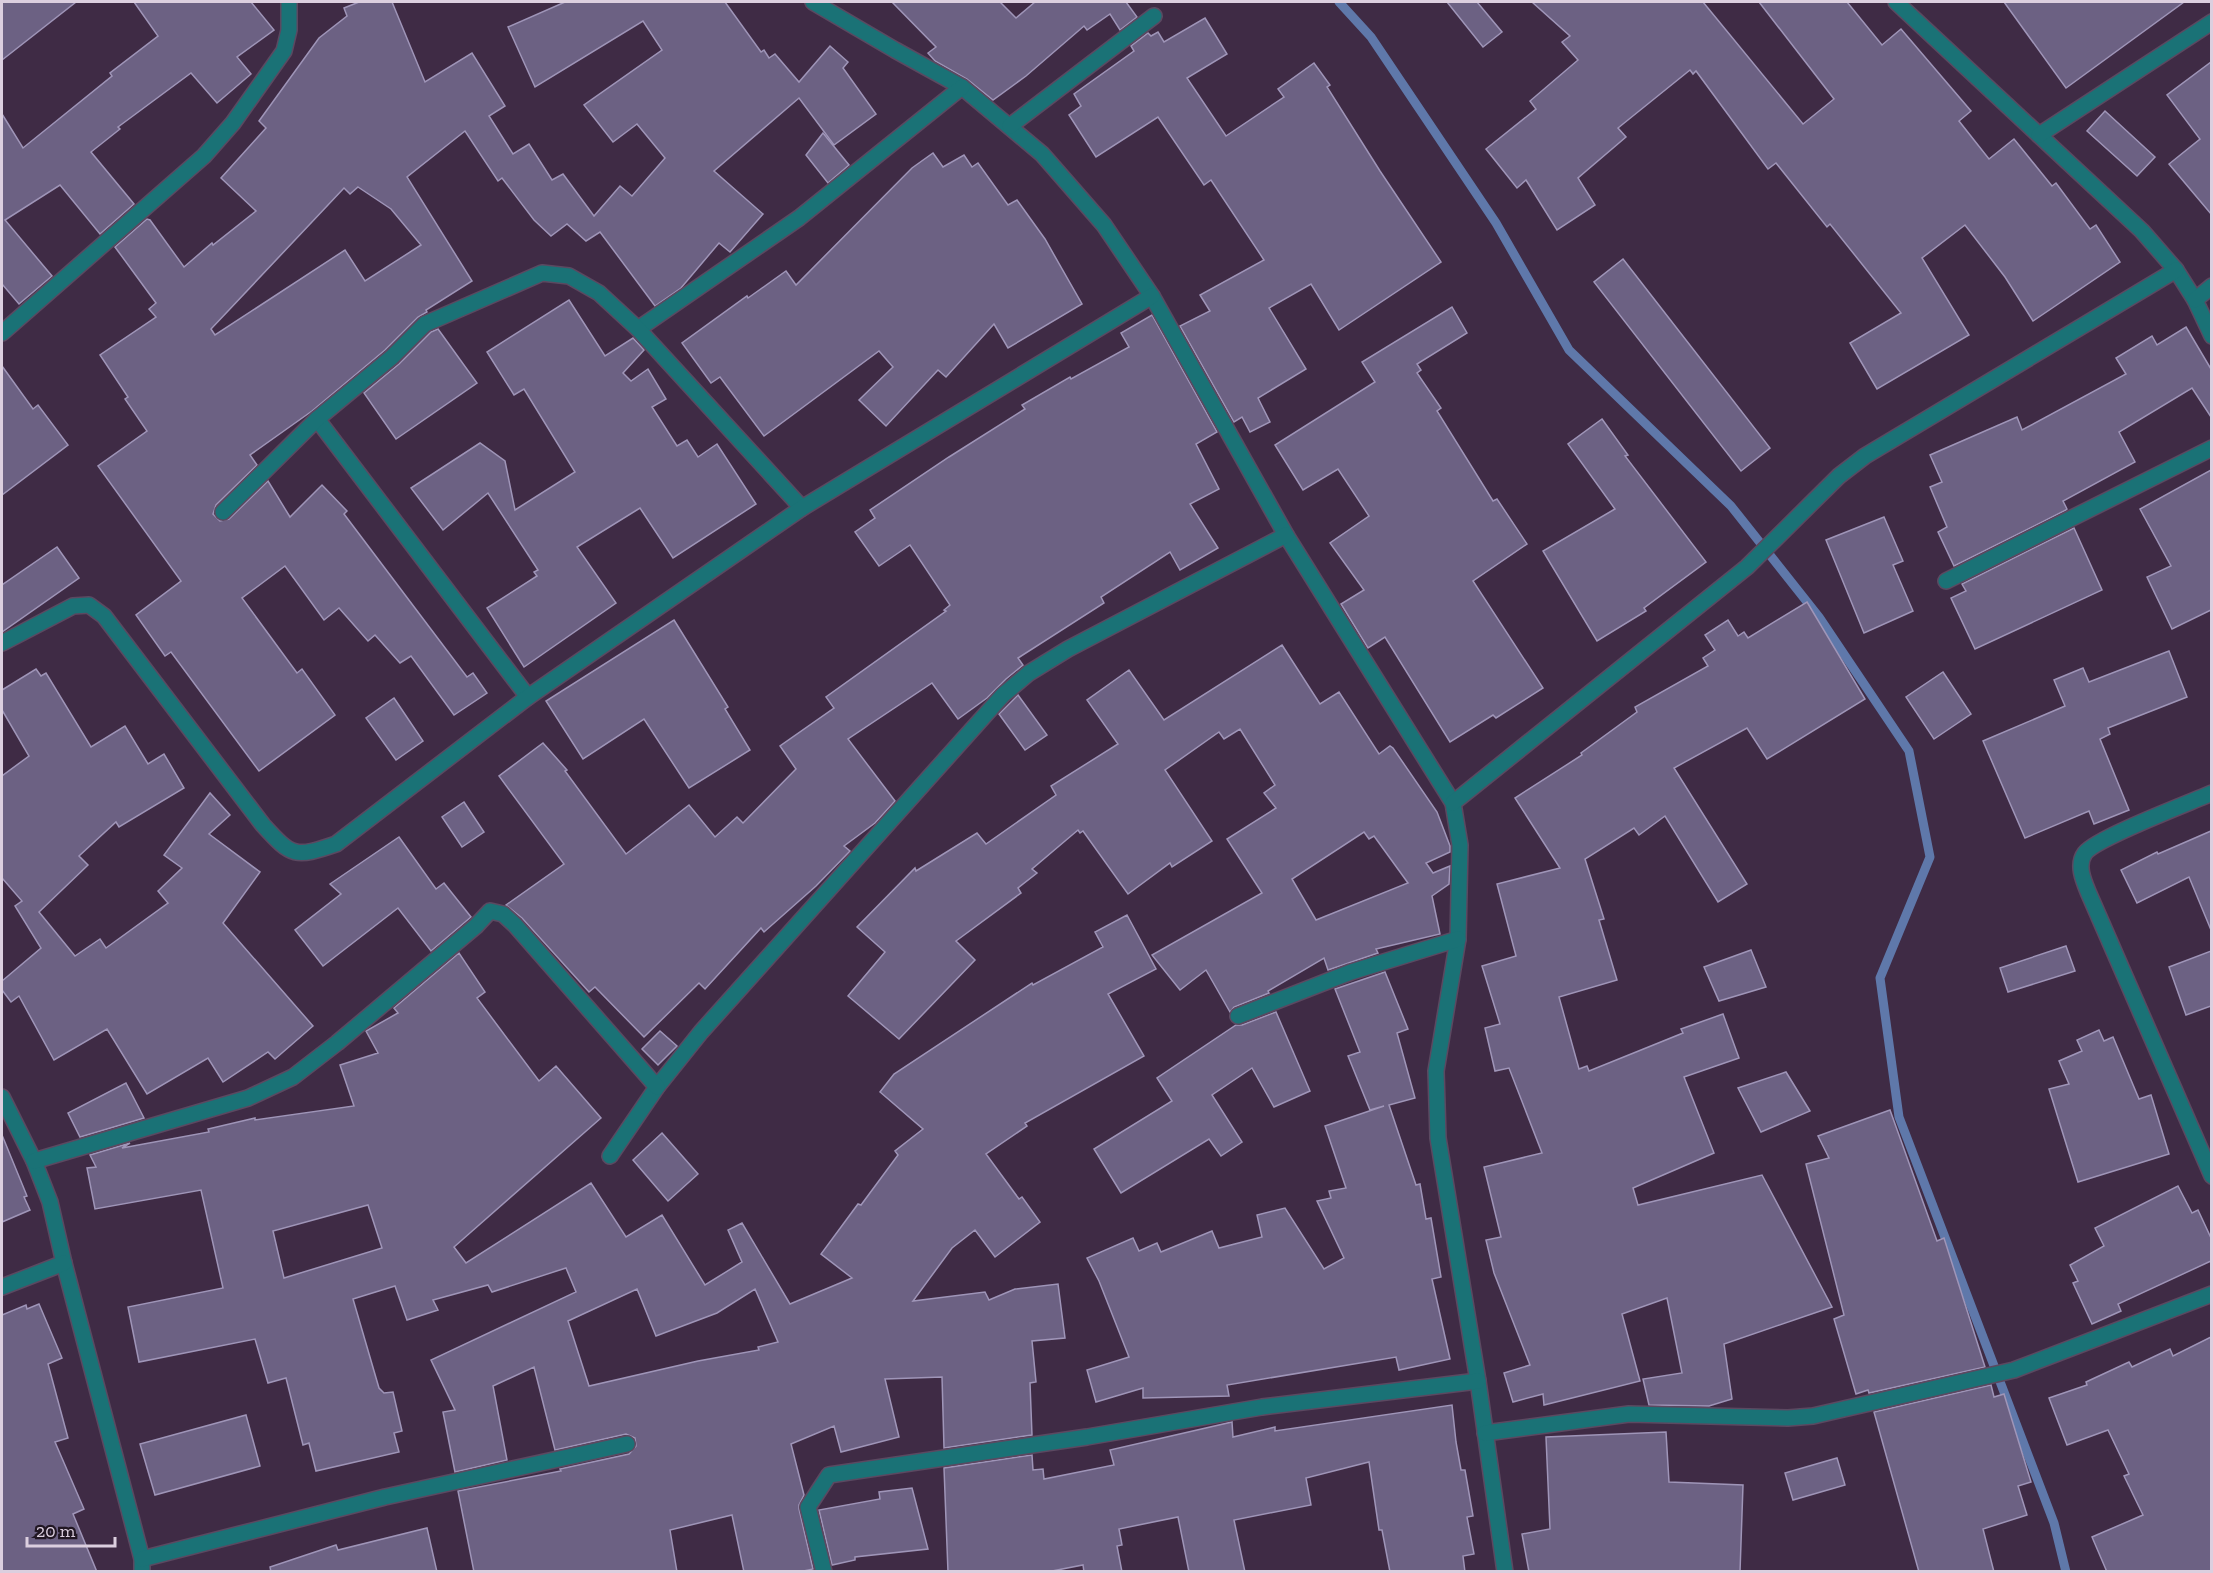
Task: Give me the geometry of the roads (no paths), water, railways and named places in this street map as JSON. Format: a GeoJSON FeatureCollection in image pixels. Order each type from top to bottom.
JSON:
{"type":"FeatureCollection","features":[{"type":"Feature","properties":{"kind":"street"},"geometry":{"type":"LineString","coordinates":[[2,333],[204,156],[233,123],[284,51],[290,30],[289,2]]}},
{"type":"Feature","properties":{"kind":"street"},"geometry":{"type":"LineString","coordinates":[[813,2],[963,87],[1042,154],[1104,225],[1152,296],[1286,535],[1453,803],[1460,845],[1458,939],[1436,1071],[1438,1138],[1478,1381],[1505,1572]]}},
{"type":"Feature","properties":{"kind":"street"},"geometry":{"type":"LineString","coordinates":[[1896,2],[2142,231],[2176,270],[2196,300],[2211,336]]}},
{"type":"Feature","properties":{"kind":"street"},"geometry":{"type":"LineString","coordinates":[[1010,126],[1154,16]]}},
{"type":"Feature","properties":{"kind":"street"},"geometry":{"type":"LineString","coordinates":[[2039,135],[2211,22]]}},
{"type":"Feature","properties":{"kind":"street"},"geometry":{"type":"LineString","coordinates":[[638,330],[799,218],[963,87]]}},
{"type":"Feature","properties":{"kind":"street"},"geometry":{"type":"LineString","coordinates":[[1453,803],[1747,567],[1839,476],[1865,456],[2176,270]]}},
{"type":"Feature","properties":{"kind":"street"},"geometry":{"type":"LineString","coordinates":[[223,512],[317,419],[392,357],[425,324],[542,273],[569,276],[600,293],[638,330],[802,508]]}},
{"type":"Feature","properties":{"kind":"street"},"geometry":{"type":"LineString","coordinates":[[2196,300],[2211,286]]}},
{"type":"Feature","properties":{"kind":"street"},"geometry":{"type":"LineString","coordinates":[[2,644],[73,606],[89,605],[104,616],[283,848],[306,854],[336,844],[528,697],[802,508],[1152,296]]}},
{"type":"Feature","properties":{"kind":"street"},"geometry":{"type":"LineString","coordinates":[[317,419],[528,697]]}},
{"type":"Feature","properties":{"kind":"street"},"geometry":{"type":"LineString","coordinates":[[1946,581],[2211,448]]}},
{"type":"Feature","properties":{"kind":"street"},"geometry":{"type":"LineString","coordinates":[[610,1156],[657,1087],[701,1032],[1003,695],[1029,673],[1068,649],[1286,535]]}},
{"type":"Feature","properties":{"kind":"street"},"geometry":{"type":"LineString","coordinates":[[2211,793],[2104,840],[2085,853],[2081,864],[2089,894],[2211,1176]]}},
{"type":"Feature","properties":{"kind":"street"},"geometry":{"type":"LineString","coordinates":[[34,1161],[248,1098],[294,1077],[476,926],[490,911],[503,914],[515,925],[657,1087]]}},
{"type":"Feature","properties":{"kind":"street"},"geometry":{"type":"LineString","coordinates":[[1238,1016],[1351,972],[1458,939]]}},
{"type":"Feature","properties":{"kind":"street"},"geometry":{"type":"LineString","coordinates":[[2,1097],[34,1161],[50,1202],[142,1565],[385,1497],[627,1444]]}},
{"type":"Feature","properties":{"kind":"street"},"geometry":{"type":"LineString","coordinates":[[2,1287],[64,1263]]}},
{"type":"Feature","properties":{"kind":"street"},"geometry":{"type":"LineString","coordinates":[[1485,1433],[1629,1414],[1788,1418],[1813,1416],[2014,1370],[2211,1294]]}},
{"type":"Feature","properties":{"kind":"street"},"geometry":{"type":"LineString","coordinates":[[824,1572],[808,1507],[829,1475],[1087,1437],[1262,1407],[1478,1381]]}},
{"type":"Feature","properties":{"kind":"waterway"},"geometry":{"type":"LineString","coordinates":[[1339,2],[1371,37],[1496,223],[1569,350],[1731,506],[1819,617],[1909,751],[1930,857],[1880,978],[1899,1117],[2054,1523],[2066,1572]]}}]}
